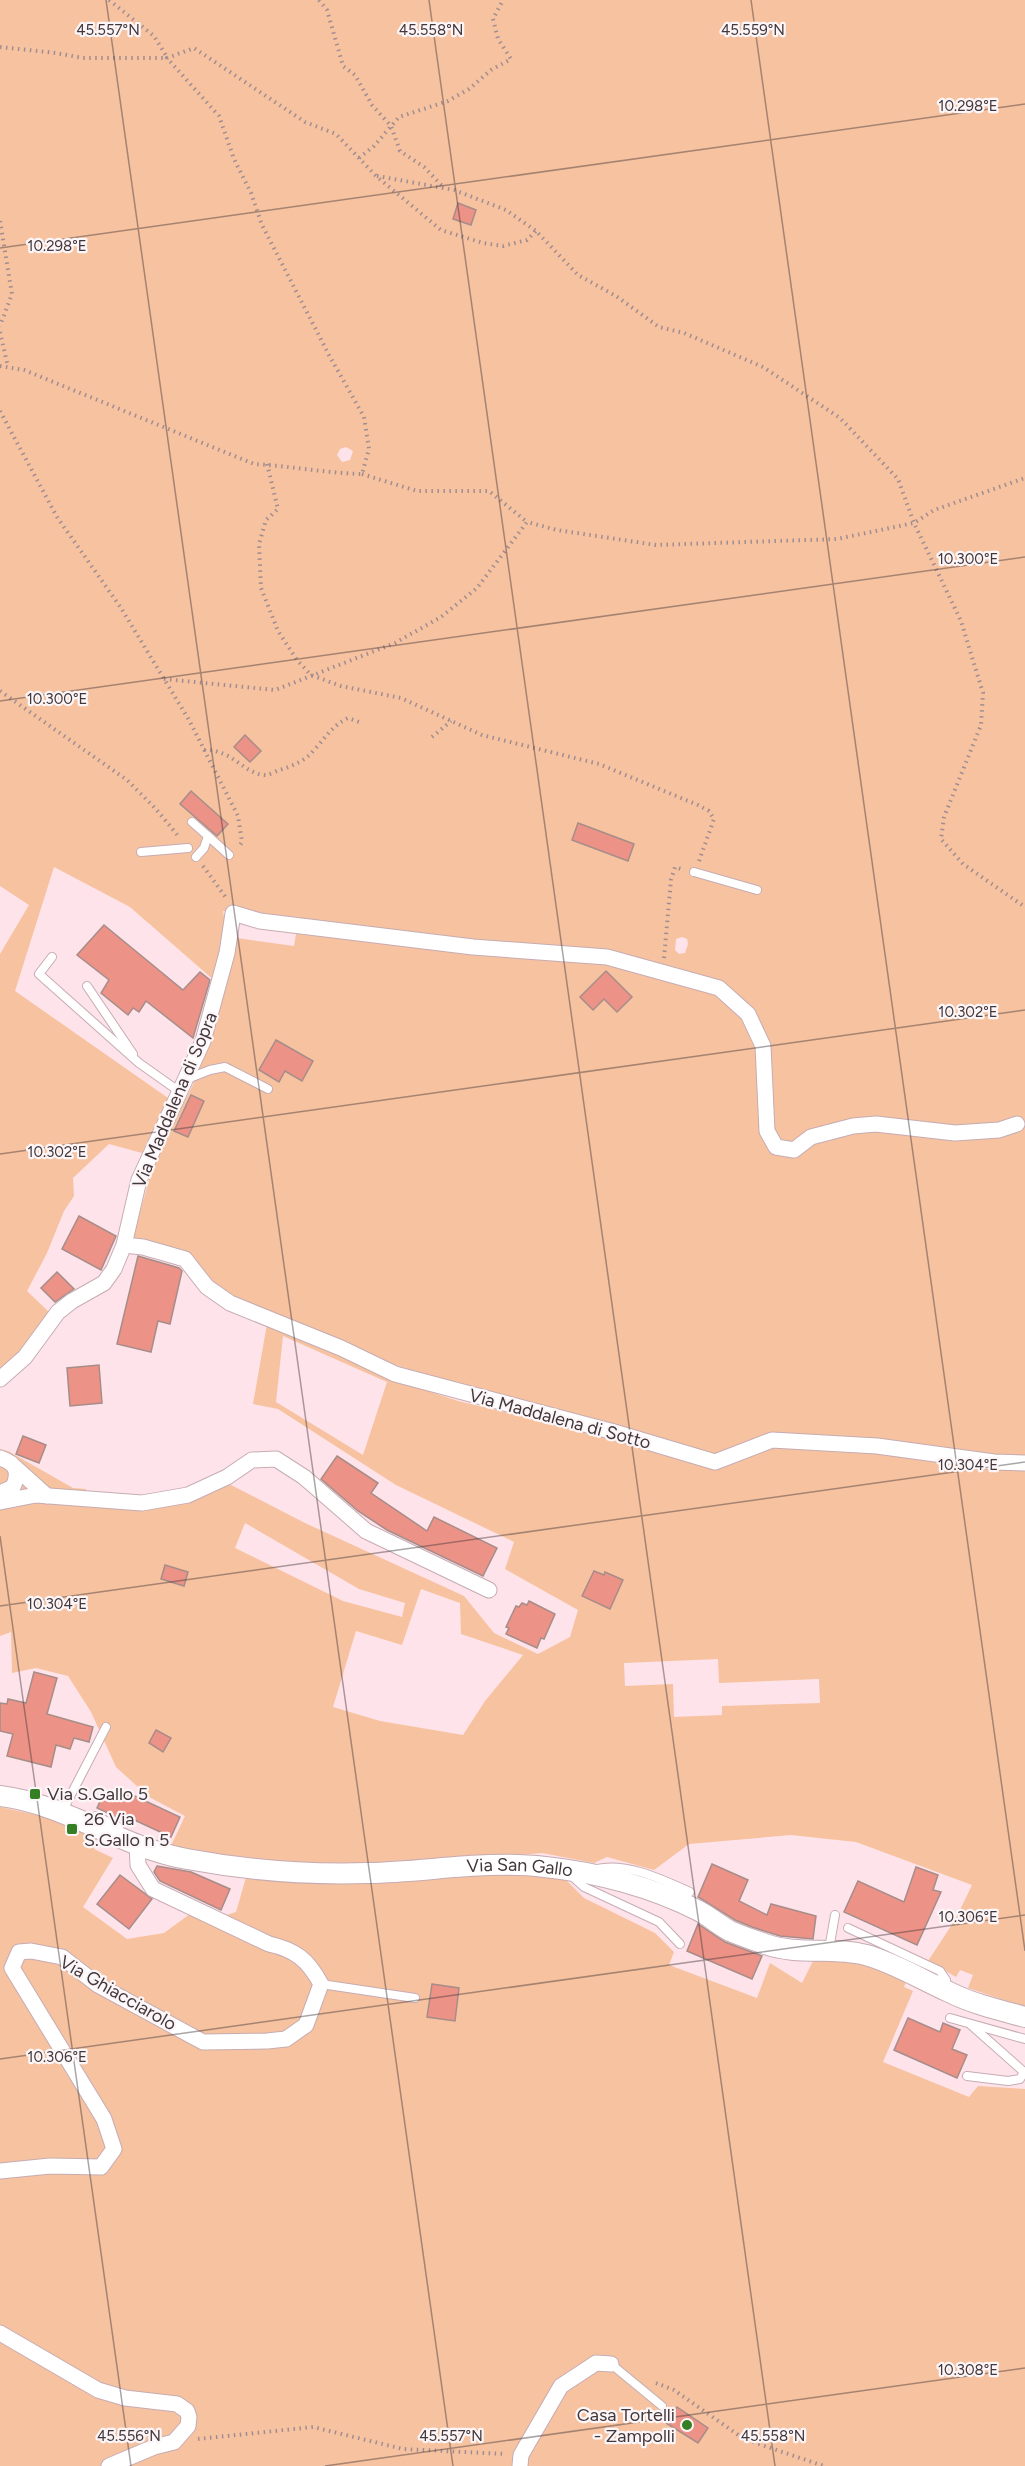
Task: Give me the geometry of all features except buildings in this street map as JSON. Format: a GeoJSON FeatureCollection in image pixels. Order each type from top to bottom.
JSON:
{"type":"FeatureCollection","features":[{"type":"Feature","properties":{"kind":"street"},"geometry":{"type":"LineString","coordinates":[[233,913],[260,921],[473,947],[608,957],[718,988],[748,1014],[763,1046],[767,1131],[776,1147],[794,1150],[811,1137],[864,1125],[876,1124],[955,1133],[999,1130],[1021,1123]]}},
{"type":"Feature","properties":{"kind":"street","name":"Via Maddalena di Sopra"},"geometry":{"type":"LineString","coordinates":[[0,1379],[25,1356],[58,1312],[72,1301],[104,1283],[114,1269],[124,1245],[139,1180],[203,1041],[227,953],[233,913]]}},
{"type":"Feature","properties":{"kind":"street","name":"Via Maddalena di Sotto"},"geometry":{"type":"LineString","coordinates":[[124,1245],[185,1259],[207,1287],[230,1303],[341,1348],[395,1374],[614,1432],[715,1462],[772,1440],[877,1446],[1025,1464]]}},
{"type":"Feature","properties":{"kind":"street"},"geometry":{"type":"LineString","coordinates":[[0,1458],[9,1461],[46,1496]]}},
{"type":"Feature","properties":{"kind":"street"},"geometry":{"type":"LineString","coordinates":[[0,1502],[36,1495],[142,1503],[188,1495],[227,1477],[252,1460],[276,1459],[304,1477],[366,1532],[489,1590]]}},
{"type":"Feature","properties":{"kind":"street"},"geometry":{"type":"LineString","coordinates":[[0,1493],[13,1487],[18,1478],[16,1468]]}},
{"type":"Feature","properties":{"kind":"street","name":"Via San Gallo"},"geometry":{"type":"LineString","coordinates":[[0,1796],[21,1799],[157,1853],[218,1863],[317,1874],[371,1873],[463,1866],[542,1866],[574,1871],[634,1885],[698,1911],[730,1931],[769,1946],[796,1951],[829,1950],[867,1955],[925,1979],[947,1992],[1025,2017]]}},
{"type":"Feature","properties":{"kind":"street"},"geometry":{"type":"LineString","coordinates":[[136,1845],[138,1865],[153,1889],[269,1944],[290,1949],[313,1970],[321,1984]]}},
{"type":"Feature","properties":{"kind":"street","name":"Via Ghiacciarolo"},"geometry":{"type":"LineString","coordinates":[[0,2171],[50,2166],[101,2167],[114,2149],[104,2119],[12,1968],[19,1952],[31,1951],[62,1957],[98,1985],[203,2042],[286,2039],[306,2025],[321,1984]]}},
{"type":"Feature","properties":{"kind":"street"},"geometry":{"type":"LineString","coordinates":[[0,2333],[98,2390],[125,2398],[177,2404],[183,2407],[189,2417],[188,2426],[174,2442],[154,2447],[109,2466]]}},
{"type":"Feature","properties":{"kind":"street"},"geometry":{"type":"LineString","coordinates":[[520,2466],[521,2455],[561,2386],[596,2363],[611,2364]]}},
{"type":"Feature","properties":{"kind":"lane"},"geometry":{"type":"LineString","coordinates":[[192,822],[229,855]]}},
{"type":"Feature","properties":{"kind":"lane"},"geometry":{"type":"LineString","coordinates":[[196,857],[204,848],[208,836]]}},
{"type":"Feature","properties":{"kind":"lane"},"geometry":{"type":"LineString","coordinates":[[141,852],[189,848]]}},
{"type":"Feature","properties":{"kind":"lane"},"geometry":{"type":"LineString","coordinates":[[694,872],[757,890]]}},
{"type":"Feature","properties":{"kind":"lane"},"geometry":{"type":"LineString","coordinates":[[52,957],[39,974],[140,1063],[183,1086],[210,1070],[225,1067],[267,1089]]}},
{"type":"Feature","properties":{"kind":"lane"},"geometry":{"type":"LineString","coordinates":[[87,986],[140,1063]]}},
{"type":"Feature","properties":{"kind":"lane"},"geometry":{"type":"LineString","coordinates":[[62,1814],[106,1727]]}},
{"type":"Feature","properties":{"kind":"lane"},"geometry":{"type":"LineString","coordinates":[[96,1816],[128,1831],[147,1843],[157,1853]]}},
{"type":"Feature","properties":{"kind":"lane"},"geometry":{"type":"LineString","coordinates":[[680,1944],[659,1922],[584,1887],[574,1871],[607,1867],[634,1871],[658,1878],[690,1892]]}},
{"type":"Feature","properties":{"kind":"lane"},"geometry":{"type":"LineString","coordinates":[[829,1950],[835,1915]]}},
{"type":"Feature","properties":{"kind":"lane"},"geometry":{"type":"LineString","coordinates":[[848,1928],[940,1971],[946,1980],[947,1992]]}},
{"type":"Feature","properties":{"kind":"lane"},"geometry":{"type":"LineString","coordinates":[[321,1984],[416,1998]]}},
{"type":"Feature","properties":{"kind":"lane"},"geometry":{"type":"LineString","coordinates":[[950,2018],[1025,2039]]}},
{"type":"Feature","properties":{"kind":"lane"},"geometry":{"type":"LineString","coordinates":[[966,2076],[1008,2081],[1020,2079],[1024,2072],[971,2025]]}},
{"type":"Feature","properties":{"kind":"lane"},"geometry":{"type":"LineString","coordinates":[[611,2364],[662,2406]]}},
{"type":"Feature","properties":{"kind":"path"},"geometry":{"type":"LineString","coordinates":[[109,0],[154,36],[167,58],[219,116],[234,159],[251,193],[262,225],[329,356],[364,417],[369,449],[362,474]]}},
{"type":"Feature","properties":{"kind":"path"},"geometry":{"type":"LineString","coordinates":[[319,0],[327,10],[344,66],[355,75],[372,105],[391,126],[400,151],[424,167],[444,188]]}},
{"type":"Feature","properties":{"kind":"path"},"geometry":{"type":"LineString","coordinates":[[359,158],[374,146],[399,117],[448,101],[469,90],[491,70],[511,59],[498,39],[493,19],[503,0]]}},
{"type":"Feature","properties":{"kind":"path"},"geometry":{"type":"LineString","coordinates":[[0,48],[83,58],[167,58],[194,48],[305,122],[336,134],[376,176],[441,230],[483,243],[503,246],[527,240],[536,231]]}},
{"type":"Feature","properties":{"kind":"path"},"geometry":{"type":"LineString","coordinates":[[376,176],[444,188],[506,210],[536,231],[578,275],[616,296],[658,327],[684,333],[763,367],[840,418],[898,478],[914,523],[961,621],[983,693],[981,726],[944,817],[941,839],[963,864],[1025,907]]}},
{"type":"Feature","properties":{"kind":"path"},"geometry":{"type":"LineString","coordinates":[[0,221],[12,294],[0,326]]}},
{"type":"Feature","properties":{"kind":"path"},"geometry":{"type":"LineString","coordinates":[[0,332],[8,368]]}},
{"type":"Feature","properties":{"kind":"path"},"geometry":{"type":"LineString","coordinates":[[0,366],[24,370],[254,464],[327,473],[362,474],[417,491],[489,491],[527,522],[556,530],[656,545],[837,539],[914,523],[934,510],[1025,478]]}},
{"type":"Feature","properties":{"kind":"path"},"geometry":{"type":"LineString","coordinates":[[0,411],[57,518],[121,609],[164,679],[234,806],[241,827],[242,842],[235,852],[204,868]]}},
{"type":"Feature","properties":{"kind":"path"},"geometry":{"type":"LineString","coordinates":[[267,464],[278,509],[266,520],[259,544],[261,588],[278,631],[297,660],[311,675],[341,686],[401,698],[482,735],[599,764],[709,811],[714,819],[694,872],[675,867],[671,880],[668,925],[661,972]]}},
{"type":"Feature","properties":{"kind":"path"},"geometry":{"type":"LineString","coordinates":[[164,679],[275,690],[395,643],[441,617],[477,588],[527,522]]}},
{"type":"Feature","properties":{"kind":"path"},"geometry":{"type":"LineString","coordinates":[[0,691],[127,780],[156,809],[189,848]]}},
{"type":"Feature","properties":{"kind":"path"},"geometry":{"type":"LineString","coordinates":[[204,750],[225,752],[251,771],[267,775],[298,764],[315,750],[330,730],[343,720],[348,718],[362,723]]}},
{"type":"Feature","properties":{"kind":"path"},"geometry":{"type":"LineString","coordinates":[[432,737],[451,721]]}},
{"type":"Feature","properties":{"kind":"path"},"geometry":{"type":"LineString","coordinates":[[196,857],[226,897],[233,913]]}},
{"type":"Feature","properties":{"kind":"path"},"geometry":{"type":"LineString","coordinates":[[653,2382],[674,2391],[744,2439],[824,2466]]}},
{"type":"Feature","properties":{"kind":"path"},"geometry":{"type":"LineString","coordinates":[[174,2442],[313,2427],[404,2449],[491,2452]]}},
{"type":"Feature","properties":{"kind":"shaded area"},"geometry":{"type":"Polygon","coordinates":[[[0,0],[1025,0],[1025,2007],[968,1988],[973,1975],[960,1970],[956,1977],[928,1961],[955,1920],[972,1885],[856,1842],[791,1835],[689,1844],[654,1870],[607,1857],[594,1863],[542,1853],[334,1871],[169,1850],[185,1816],[149,1797],[116,1767],[91,1712],[68,1676],[36,1668],[12,1673],[11,1632],[0,1636],[0,1449],[8,1451],[73,1488],[86,1489],[84,1503],[179,1503],[214,1492],[229,1484],[305,1523],[464,1596],[494,1633],[538,1654],[570,1637],[578,1610],[505,1569],[514,1542],[396,1485],[278,1409],[253,1404],[267,1324],[397,1381],[458,1401],[712,1461],[460,1388],[396,1365],[224,1292],[182,1250],[133,1238],[155,1158],[192,1087],[212,1037],[237,938],[294,946],[299,917],[223,911],[226,931],[216,982],[130,907],[54,867],[15,991],[168,1098],[142,1153],[109,1144],[73,1178],[74,1196],[64,1211],[47,1253],[27,1291],[51,1314],[23,1354],[0,1372],[0,954],[29,905],[0,886],[0,0]],[[346,447],[340,449],[337,455],[342,462],[350,460],[353,451],[346,447]],[[682,937],[676,939],[675,950],[679,954],[685,953],[687,939],[682,937]],[[283,1336],[276,1402],[363,1455],[387,1382],[283,1336]],[[245,1523],[235,1548],[343,1601],[402,1617],[405,1603],[359,1589],[245,1523]],[[421,1589],[402,1645],[356,1631],[333,1707],[380,1721],[463,1735],[485,1701],[523,1655],[461,1634],[460,1603],[421,1589]],[[718,1659],[624,1663],[625,1686],[673,1684],[674,1717],[722,1715],[722,1706],[820,1703],[819,1679],[719,1683],[718,1659]]]}},
{"type":"Feature","properties":{"kind":"shaded area"},"geometry":{"type":"Polygon","coordinates":[[[0,1807],[73,1823],[97,1838],[94,1849],[113,1858],[83,1907],[127,1939],[164,1933],[190,1914],[217,1918],[236,1912],[247,1874],[422,1872],[561,1875],[584,1898],[655,1933],[674,1952],[669,1965],[757,1998],[770,1963],[802,1983],[814,1959],[860,1962],[907,1979],[904,1987],[913,1991],[883,2062],[969,2097],[978,2086],[1025,2089],[1025,2466],[0,2466],[0,1807]]]}},
{"type":"Feature","properties":{"kind":"place","name":"Via S.Gallo 5"},"geometry":{"type":"Point","coordinates":[35,1794]}},
{"type":"Feature","properties":{"kind":"place","name":"26 Via S.Gallo n 5"},"geometry":{"type":"Point","coordinates":[72,1829]}},
{"type":"Feature","properties":{"kind":"place","name":"Casa Tortelli - Zampolli"},"geometry":{"type":"Point","coordinates":[687,2425]}}]}
